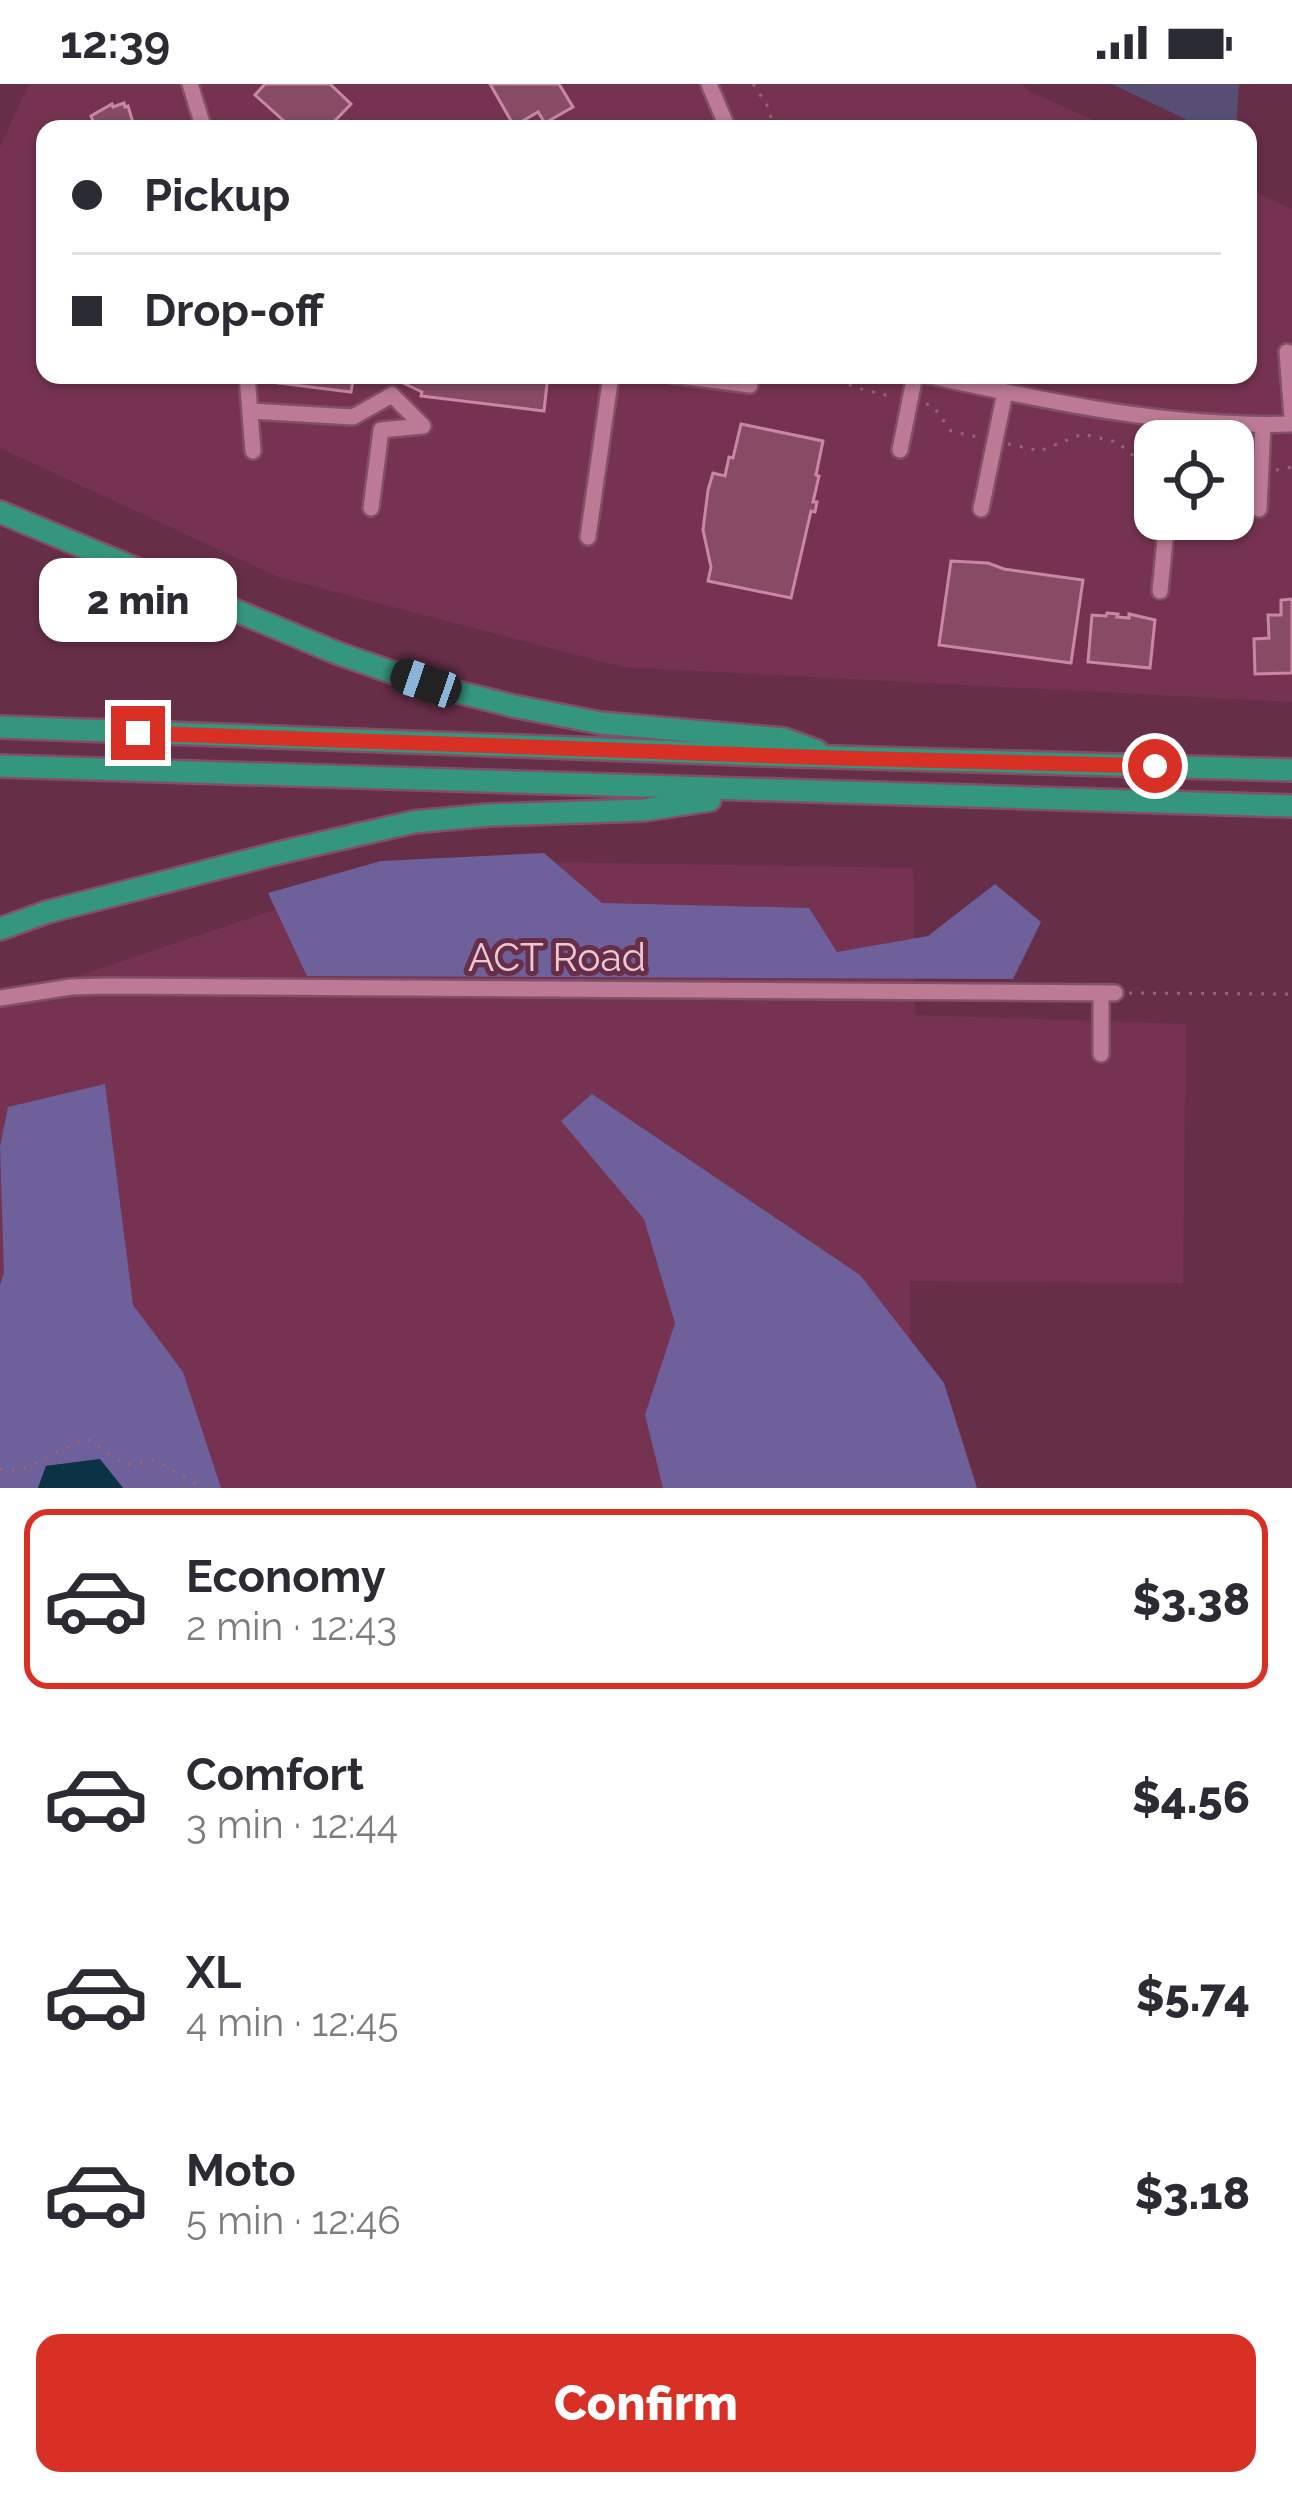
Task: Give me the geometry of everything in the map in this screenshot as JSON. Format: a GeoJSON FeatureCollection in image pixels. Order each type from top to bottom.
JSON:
{"type":"FeatureCollection","features":[{"type":"Feature","properties":{"kind":"highway"},"geometry":{"type":"LineString","coordinates":[[0,512],[337,653],[426,683],[601,722],[784,739],[835,758]]}},
{"type":"Feature","properties":{"kind":"highway"},"geometry":{"type":"LineString","coordinates":[[0,727],[1292,770]]}},
{"type":"Feature","properties":{"kind":"highway"},"geometry":{"type":"LineString","coordinates":[[0,766],[1292,806]]}},
{"type":"Feature","properties":{"kind":"highway"},"geometry":{"type":"LineString","coordinates":[[0,928],[46,912],[413,822],[489,814],[644,810],[763,792]]}},
{"type":"Feature","properties":{"kind":"street"},"geometry":{"type":"LineString","coordinates":[[190,84],[201,120]]}},
{"type":"Feature","properties":{"kind":"street"},"geometry":{"type":"LineString","coordinates":[[709,84],[724,120]]}},
{"type":"Feature","properties":{"kind":"street"},"geometry":{"type":"LineString","coordinates":[[1254,424],[1292,421],[1287,352]]}},
{"type":"Feature","properties":{"kind":"street"},"geometry":{"type":"LineString","coordinates":[[248,384],[253,451]]}},
{"type":"Feature","properties":{"kind":"street"},"geometry":{"type":"LineString","coordinates":[[588,537],[610,384]]}},
{"type":"Feature","properties":{"kind":"street"},"geometry":{"type":"LineString","coordinates":[[742,384],[750,385]]}},
{"type":"Feature","properties":{"kind":"street"},"geometry":{"type":"LineString","coordinates":[[901,450],[913,384]]}},
{"type":"Feature","properties":{"kind":"street"},"geometry":{"type":"LineString","coordinates":[[980,384],[1076,407],[1172,420]]}},
{"type":"Feature","properties":{"kind":"street"},"geometry":{"type":"LineString","coordinates":[[981,509],[1005,392]]}},
{"type":"Feature","properties":{"kind":"street"},"geometry":{"type":"LineString","coordinates":[[250,411],[353,417],[381,430],[423,426],[392,395],[353,417]]}},
{"type":"Feature","properties":{"kind":"street"},"geometry":{"type":"LineString","coordinates":[[1259,509],[1263,424]]}},
{"type":"Feature","properties":{"kind":"street"},"geometry":{"type":"LineString","coordinates":[[371,508],[381,430]]}},
{"type":"Feature","properties":{"kind":"street"},"geometry":{"type":"LineString","coordinates":[[1160,591],[1165,540]]}},
{"type":"Feature","properties":{"kind":"street","name":"ACT Road"},"geometry":{"type":"LineString","coordinates":[[0,998],[107,986],[1108,993]]}},
{"type":"Feature","properties":{"kind":"street"},"geometry":{"type":"LineString","coordinates":[[1101,1054],[1108,993]]}},
{"type":"Feature","properties":{"kind":"path"},"geometry":{"type":"LineString","coordinates":[[753,84],[771,120]]}},
{"type":"Feature","properties":{"kind":"path"},"geometry":{"type":"LineString","coordinates":[[847,384],[933,406],[952,431],[1040,451],[1082,434],[1117,442],[1134,456]]}},
{"type":"Feature","properties":{"kind":"path"},"geometry":{"type":"LineString","coordinates":[[1108,993],[1292,994]]}},
{"type":"Feature","properties":{"kind":"path"},"geometry":{"type":"LineString","coordinates":[[0,1469],[20,1471],[86,1438],[125,1465],[154,1460],[203,1488]]}},
{"type":"Feature","properties":{"kind":"shaded area"},"geometry":{"type":"Polygon","coordinates":[[[29,84],[1021,84],[1093,120],[36,120],[36,384],[1257,384],[1257,193],[1292,209],[1292,702],[623,667],[278,577],[0,448],[0,147],[29,84]]]}},
{"type":"Feature","properties":{"kind":"shaded area"},"geometry":{"type":"Polygon","coordinates":[[[1112,84],[1239,84],[1237,120],[1187,120],[1112,84]]]}},
{"type":"Feature","properties":{"kind":"shaded area"},"geometry":{"type":"Polygon","coordinates":[[[544,853],[602,903],[809,908],[837,952],[928,936],[995,884],[1041,922],[1013,979],[307,976],[268,893],[381,861],[544,853]]]}},
{"type":"Feature","properties":{"kind":"shaded area"},"geometry":{"type":"Polygon","coordinates":[[[423,860],[913,868],[915,1015],[1186,1024],[1183,1283],[910,1281],[911,1488],[0,1488],[0,1002],[423,860]]]}},
{"type":"Feature","properties":{"kind":"shaded area"},"geometry":{"type":"Polygon","coordinates":[[[105,1084],[133,1305],[183,1372],[221,1488],[123,1488],[99,1459],[46,1466],[38,1488],[0,1488],[0,1285],[4,1273],[0,1147],[8,1107],[105,1084]]]}},
{"type":"Feature","properties":{"kind":"shaded area"},"geometry":{"type":"Polygon","coordinates":[[[592,1094],[860,1275],[944,1383],[977,1488],[663,1488],[645,1415],[675,1323],[644,1219],[561,1121],[592,1094]]]}},
{"type":"Feature","properties":{"kind":"water"},"geometry":{"type":"Polygon","coordinates":[[[100,1459],[123,1488],[38,1488],[46,1466],[100,1459]]]}},
{"type":"Feature","properties":{"kind":"building"},"geometry":{"type":"Polygon","coordinates":[[[265,84],[330,84],[351,104],[336,120],[283,120],[255,95],[265,84]]]}},
{"type":"Feature","properties":{"kind":"building"},"geometry":{"type":"Polygon","coordinates":[[[490,84],[559,84],[573,107],[550,120],[543,120],[538,112],[524,120],[511,120],[490,84]]]}},
{"type":"Feature","properties":{"kind":"building"},"geometry":{"type":"Polygon","coordinates":[[[124,103],[132,120],[93,120],[91,116],[124,103]]]}},
{"type":"Feature","properties":{"kind":"building"},"geometry":{"type":"Polygon","coordinates":[[[286,384],[352,384],[351,392],[286,384]]]}},
{"type":"Feature","properties":{"kind":"building"},"geometry":{"type":"Polygon","coordinates":[[[405,384],[547,384],[544,411],[421,396],[422,392],[405,384]]]}},
{"type":"Feature","properties":{"kind":"building"},"geometry":{"type":"Polygon","coordinates":[[[741,424],[823,441],[815,512],[811,511],[791,598],[708,581],[711,567],[703,530],[708,490],[713,473],[725,476],[741,424]]]}},
{"type":"Feature","properties":{"kind":"building"},"geometry":{"type":"Polygon","coordinates":[[[951,561],[1083,580],[1071,663],[939,645],[951,561]]]}},
{"type":"Feature","properties":{"kind":"building"},"geometry":{"type":"Polygon","coordinates":[[[1292,599],[1292,673],[1255,674],[1254,639],[1269,638],[1268,615],[1281,615],[1281,600],[1292,599]]]}},
{"type":"Feature","properties":{"kind":"building"},"geometry":{"type":"Polygon","coordinates":[[[1092,615],[1155,620],[1150,668],[1088,662],[1092,615]]]}},
{"type":"Feature","properties":{"kind":"route"},"geometry":{"type":"LineString","coordinates":[[138,733],[1155,766]]}}]}
